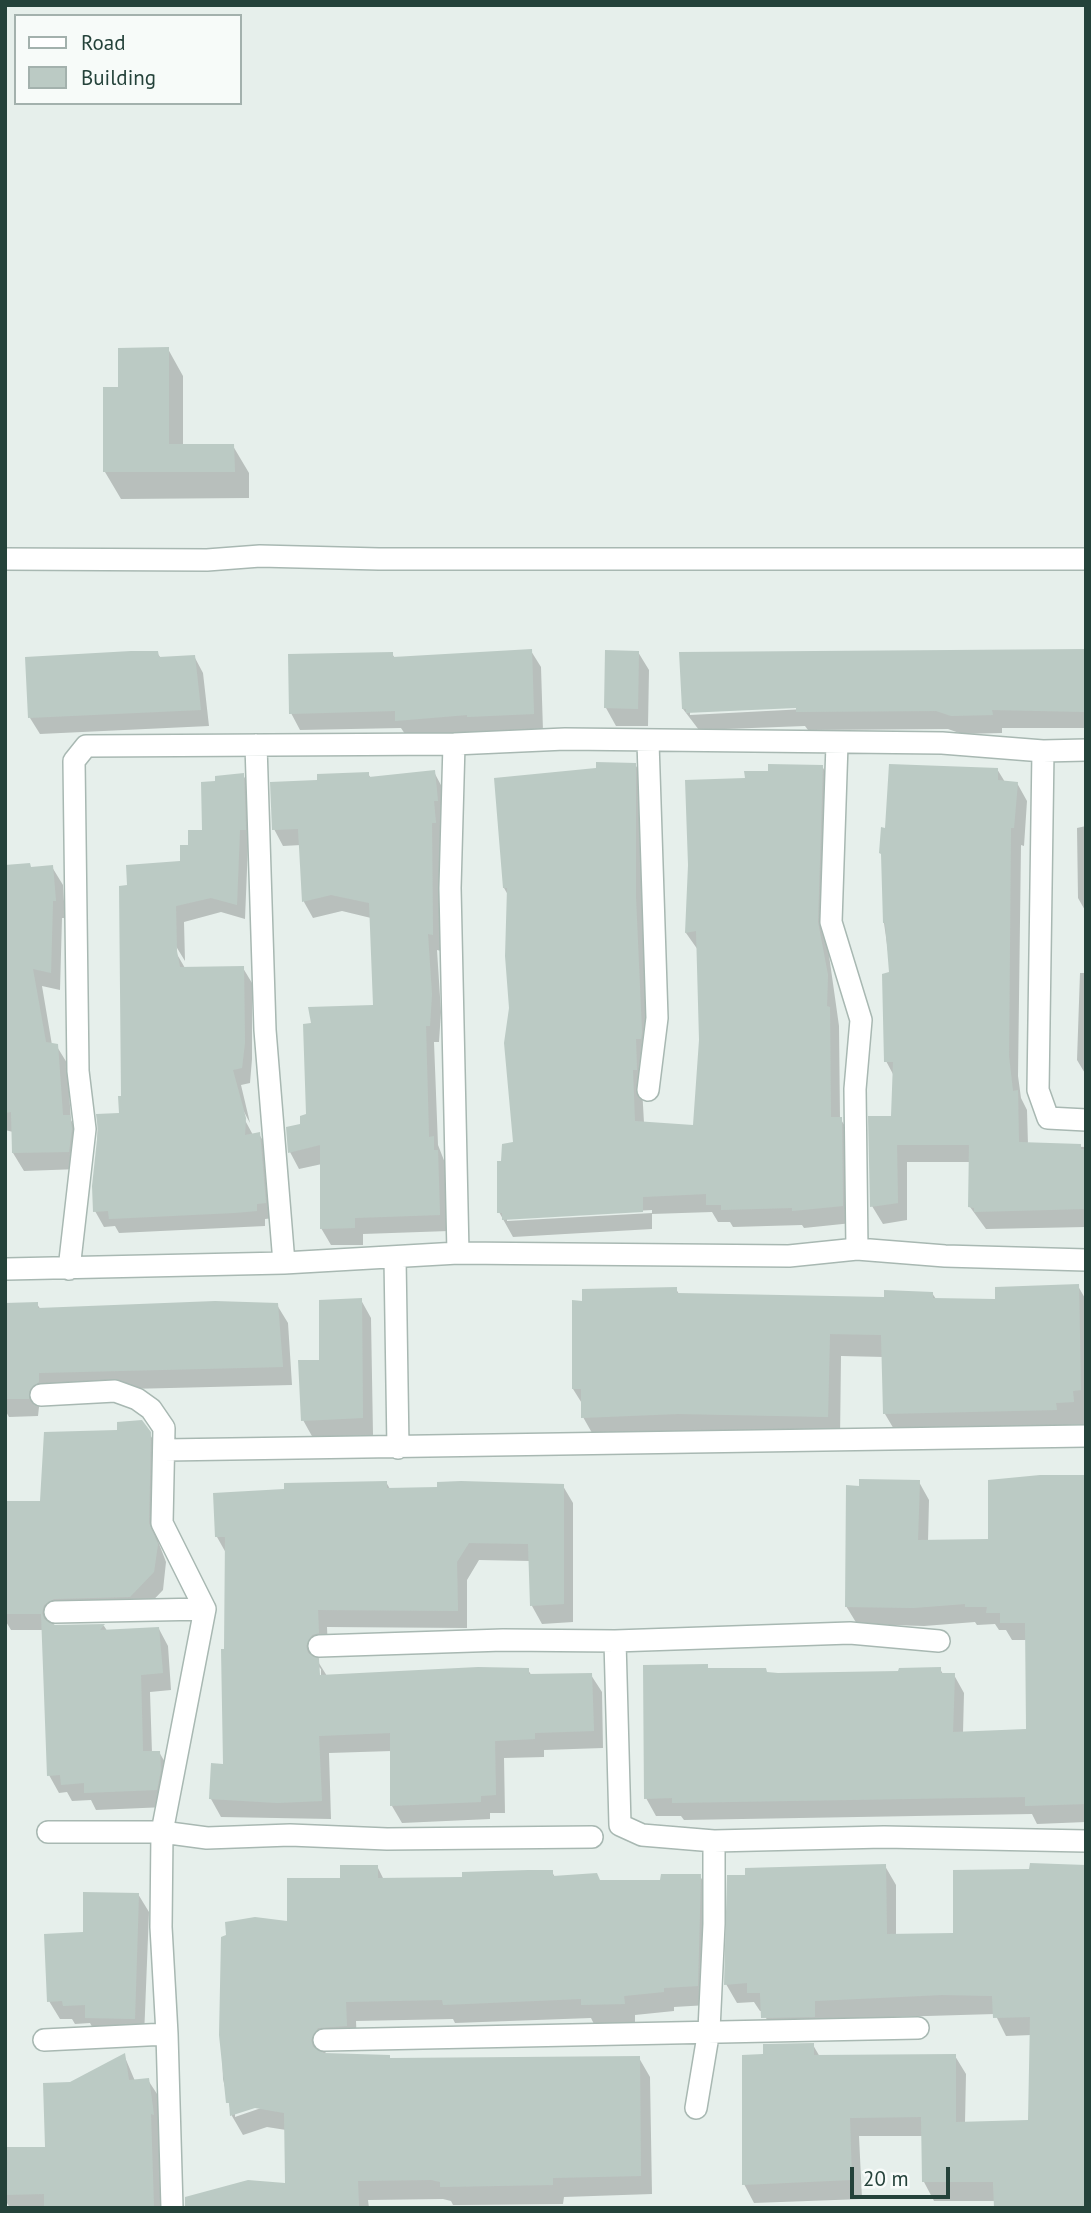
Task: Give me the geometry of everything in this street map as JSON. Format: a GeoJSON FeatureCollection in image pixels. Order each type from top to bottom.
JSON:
{"type":"FeatureCollection","features":[{"type":"Feature","properties":{"kind":"street"},"geometry":{"type":"LineString","coordinates":[[5,559],[207,560],[260,556],[379,559],[1086,559]]}},
{"type":"Feature","properties":{"kind":"street"},"geometry":{"type":"LineString","coordinates":[[69,1269],[85,1129],[78,1071],[75,761],[86,746],[454,744],[565,739],[836,744],[942,743],[1043,751],[1086,750]]}},
{"type":"Feature","properties":{"kind":"street"},"geometry":{"type":"LineString","coordinates":[[648,742],[657,1018],[648,1090]]}},
{"type":"Feature","properties":{"kind":"street"},"geometry":{"type":"LineString","coordinates":[[454,744],[450,888],[458,1253]]}},
{"type":"Feature","properties":{"kind":"street"},"geometry":{"type":"LineString","coordinates":[[836,744],[831,922],[861,1020],[855,1089],[857,1249]]}},
{"type":"Feature","properties":{"kind":"street"},"geometry":{"type":"LineString","coordinates":[[256,746],[265,1030],[284,1263]]}},
{"type":"Feature","properties":{"kind":"street"},"geometry":{"type":"LineString","coordinates":[[1043,751],[1038,1090],[1048,1118],[1086,1120]]}},
{"type":"Feature","properties":{"kind":"street"},"geometry":{"type":"LineString","coordinates":[[7,1269],[69,1269],[182,1263],[284,1263],[458,1253],[789,1256],[857,1249],[945,1256],[1086,1259]]}},
{"type":"Feature","properties":{"kind":"street"},"geometry":{"type":"LineString","coordinates":[[395,1258],[398,1448]]}},
{"type":"Feature","properties":{"kind":"street"},"geometry":{"type":"LineString","coordinates":[[41,1395],[115,1391],[137,1399],[151,1409],[164,1428],[162,1523],[205,1609],[162,1832],[161,1927],[172,2208]]}},
{"type":"Feature","properties":{"kind":"street"},"geometry":{"type":"LineString","coordinates":[[165,1450],[1086,1436]]}},
{"type":"Feature","properties":{"kind":"street"},"geometry":{"type":"LineString","coordinates":[[55,1612],[205,1609]]}},
{"type":"Feature","properties":{"kind":"street"},"geometry":{"type":"LineString","coordinates":[[319,1646],[503,1640],[615,1641],[849,1633],[939,1640]]}},
{"type":"Feature","properties":{"kind":"street"},"geometry":{"type":"LineString","coordinates":[[615,1641],[620,1825],[642,1835],[714,1841],[884,1837],[1086,1841]]}},
{"type":"Feature","properties":{"kind":"street"},"geometry":{"type":"LineString","coordinates":[[48,1832],[162,1832],[207,1838],[592,1837]]}},
{"type":"Feature","properties":{"kind":"street"},"geometry":{"type":"LineString","coordinates":[[696,2108],[709,2030],[714,1924],[714,1841]]}},
{"type":"Feature","properties":{"kind":"street"},"geometry":{"type":"LineString","coordinates":[[324,2040],[709,2030],[918,2028]]}},
{"type":"Feature","properties":{"kind":"street"},"geometry":{"type":"LineString","coordinates":[[44,2040],[167,2034]]}},
{"type":"Feature","properties":{"kind":"building"},"geometry":{"type":"Polygon","coordinates":[[[169,347],[169,444],[234,444],[235,472],[103,472],[103,387],[118,387],[118,348],[169,347]]]}},
{"type":"Feature","properties":{"kind":"building"},"geometry":{"type":"Polygon","coordinates":[[[532,649],[534,714],[467,715],[395,721],[395,711],[289,714],[288,654],[393,652],[393,657],[532,649]]]}},
{"type":"Feature","properties":{"kind":"building"},"geometry":{"type":"Polygon","coordinates":[[[1086,649],[1086,712],[992,710],[993,715],[951,716],[936,711],[796,712],[796,708],[686,713],[686,709],[682,709],[679,652],[1086,649]]]}},
{"type":"Feature","properties":{"kind":"building"},"geometry":{"type":"Polygon","coordinates":[[[605,650],[639,651],[638,709],[604,708],[605,650]]]}},
{"type":"Feature","properties":{"kind":"building"},"geometry":{"type":"Polygon","coordinates":[[[158,651],[159,657],[195,655],[201,710],[28,718],[25,657],[158,651]]]}},
{"type":"Feature","properties":{"kind":"building"},"geometry":{"type":"Polygon","coordinates":[[[596,762],[636,763],[636,898],[642,1032],[641,1039],[636,1039],[637,1070],[633,1070],[635,1121],[693,1125],[699,1040],[696,931],[685,933],[688,865],[685,780],[745,778],[744,771],[768,771],[768,764],[823,765],[818,922],[828,975],[831,1117],[842,1117],[843,1206],[792,1211],[792,1208],[721,1210],[721,1205],[706,1205],[706,1194],[643,1197],[643,1212],[502,1220],[502,1213],[497,1213],[497,1161],[501,1161],[502,1144],[513,1142],[504,1043],[509,1008],[505,956],[507,888],[503,888],[494,778],[596,768],[596,762]]]}},
{"type":"Feature","properties":{"kind":"building"},"geometry":{"type":"Polygon","coordinates":[[[889,764],[998,768],[998,780],[1018,782],[1014,828],[1011,828],[1009,1056],[1013,1091],[1018,1090],[1019,1142],[1081,1144],[1081,1149],[1086,1149],[1086,1209],[974,1212],[974,1208],[968,1207],[969,1145],[897,1145],[898,1203],[870,1207],[868,1116],[891,1116],[893,1062],[884,1062],[882,974],[889,972],[879,853],[881,827],[885,828],[889,764]]]}},
{"type":"Feature","properties":{"kind":"building"},"geometry":{"type":"Polygon","coordinates":[[[435,770],[438,801],[434,801],[436,823],[432,823],[433,935],[428,934],[432,994],[430,1026],[426,1026],[429,1137],[434,1136],[434,1150],[438,1150],[440,1215],[355,1218],[355,1228],[320,1229],[320,1145],[288,1153],[286,1127],[300,1124],[300,1116],[306,1114],[303,1024],[311,1023],[308,1007],[373,1005],[369,903],[331,895],[302,902],[298,829],[272,830],[270,782],[317,780],[317,774],[369,772],[369,777],[435,770]]]}},
{"type":"Feature","properties":{"kind":"building"},"geometry":{"type":"Polygon","coordinates":[[[244,773],[246,830],[240,830],[237,905],[211,898],[176,906],[177,951],[180,967],[244,966],[245,1043],[242,1068],[233,1070],[246,1118],[245,1135],[260,1132],[266,1203],[257,1204],[257,1211],[109,1219],[108,1211],[93,1212],[92,1186],[98,1130],[96,1114],[119,1113],[118,1096],[121,1096],[119,886],[127,885],[126,865],[180,861],[180,845],[188,845],[188,830],[202,830],[201,782],[215,781],[215,776],[244,773]]]}},
{"type":"Feature","properties":{"kind":"building"},"geometry":{"type":"Polygon","coordinates":[[[30,863],[31,867],[53,865],[56,901],[53,901],[51,973],[33,969],[46,1042],[58,1044],[63,1115],[70,1115],[72,1129],[69,1152],[12,1153],[11,1112],[5,1113],[5,865],[30,863]]]}},
{"type":"Feature","properties":{"kind":"building"},"geometry":{"type":"Polygon","coordinates":[[[1079,1284],[1081,1390],[1073,1391],[1074,1402],[1056,1403],[1057,1410],[883,1414],[881,1335],[830,1334],[828,1417],[678,1414],[581,1418],[581,1389],[572,1389],[572,1300],[582,1301],[582,1289],[677,1287],[677,1293],[884,1297],[884,1290],[933,1292],[933,1298],[995,1299],[995,1287],[1079,1284]]]}},
{"type":"Feature","properties":{"kind":"building"},"geometry":{"type":"Polygon","coordinates":[[[362,1298],[363,1418],[301,1421],[298,1360],[319,1360],[319,1300],[362,1298]]]}},
{"type":"Feature","properties":{"kind":"building"},"geometry":{"type":"Polygon","coordinates":[[[215,1301],[278,1303],[283,1367],[39,1373],[39,1382],[30,1389],[29,1399],[5,1399],[5,1303],[38,1302],[38,1308],[215,1301]]]}},
{"type":"Feature","properties":{"kind":"building"},"geometry":{"type":"Polygon","coordinates":[[[142,1420],[151,1432],[149,1523],[158,1544],[154,1572],[130,1597],[54,1599],[44,1605],[42,1613],[44,1619],[55,1625],[105,1624],[100,1630],[159,1627],[163,1673],[141,1675],[143,1751],[160,1751],[161,1770],[157,1790],[84,1793],[84,1783],[61,1785],[60,1775],[47,1776],[41,1614],[5,1614],[5,1501],[40,1501],[44,1432],[117,1430],[117,1422],[142,1420]]]}},
{"type":"Feature","properties":{"kind":"building"},"geometry":{"type":"Polygon","coordinates":[[[1040,1475],[1086,1475],[1086,1804],[1025,1806],[1025,1797],[672,1803],[672,1798],[644,1799],[643,1665],[708,1664],[708,1668],[766,1668],[767,1672],[778,1673],[898,1671],[899,1668],[941,1667],[941,1673],[955,1673],[953,1732],[1026,1729],[1025,1623],[1000,1623],[1000,1613],[986,1613],[987,1607],[965,1607],[965,1604],[913,1608],[845,1607],[846,1485],[859,1486],[859,1479],[920,1480],[918,1540],[988,1539],[988,1480],[1040,1475]]]}},
{"type":"Feature","properties":{"kind":"building"},"geometry":{"type":"Polygon","coordinates":[[[387,1481],[387,1488],[437,1487],[437,1482],[461,1481],[564,1484],[564,1604],[530,1606],[528,1544],[469,1543],[457,1562],[458,1611],[318,1610],[319,1633],[312,1635],[306,1646],[308,1653],[319,1659],[320,1675],[478,1667],[529,1668],[529,1674],[592,1673],[594,1731],[535,1733],[535,1739],[495,1741],[496,1795],[481,1796],[481,1802],[390,1806],[390,1733],[319,1736],[322,1801],[277,1803],[209,1799],[211,1763],[223,1764],[221,1649],[224,1649],[225,1537],[215,1537],[213,1493],[284,1489],[284,1483],[387,1481]]]}},
{"type":"Feature","properties":{"kind":"building"},"geometry":{"type":"Polygon","coordinates":[[[1030,1863],[1086,1865],[1086,2208],[994,2208],[993,2182],[922,2182],[921,2117],[850,2118],[852,2180],[742,2185],[742,2055],[763,2054],[763,2044],[814,2043],[814,2055],[956,2054],[956,2122],[1028,2120],[1030,2017],[993,2018],[992,1996],[942,1995],[815,2001],[815,2017],[761,2018],[760,1993],[747,1993],[747,1983],[724,1985],[727,1875],[745,1875],[745,1868],[886,1864],[887,1934],[953,1933],[953,1870],[1029,1869],[1030,1863]]]}},
{"type":"Feature","properties":{"kind":"building"},"geometry":{"type":"Polygon","coordinates":[[[340,1865],[378,1865],[378,1878],[462,1877],[462,1872],[528,1870],[553,1870],[553,1876],[597,1873],[600,1880],[660,1880],[661,1874],[701,1874],[698,1986],[664,1988],[664,1992],[624,1996],[625,2004],[581,2005],[581,1999],[443,2005],[442,2000],[346,2002],[347,2026],[318,2028],[311,2040],[313,2047],[324,2053],[390,2055],[390,2058],[640,2056],[641,2176],[553,2178],[553,2185],[440,2187],[440,2182],[431,2180],[358,2181],[359,2207],[185,2208],[185,2197],[248,2180],[285,2183],[284,2113],[255,2108],[230,2116],[229,2103],[226,2103],[219,2035],[221,1937],[226,1935],[225,1922],[255,1917],[287,1921],[287,1878],[340,1878],[340,1865]]]}},
{"type":"Feature","properties":{"kind":"building"},"geometry":{"type":"Polygon","coordinates":[[[83,1892],[139,1893],[135,2019],[85,2018],[85,2005],[63,2006],[62,2001],[47,2002],[44,1934],[83,1932],[83,1892]]]}},
{"type":"Feature","properties":{"kind":"building"},"geometry":{"type":"Polygon","coordinates":[[[125,2053],[129,2080],[149,2078],[154,2115],[151,2114],[154,2208],[44,2208],[44,2194],[5,2195],[5,2147],[45,2147],[43,2083],[70,2082],[125,2053]]]}}]}
